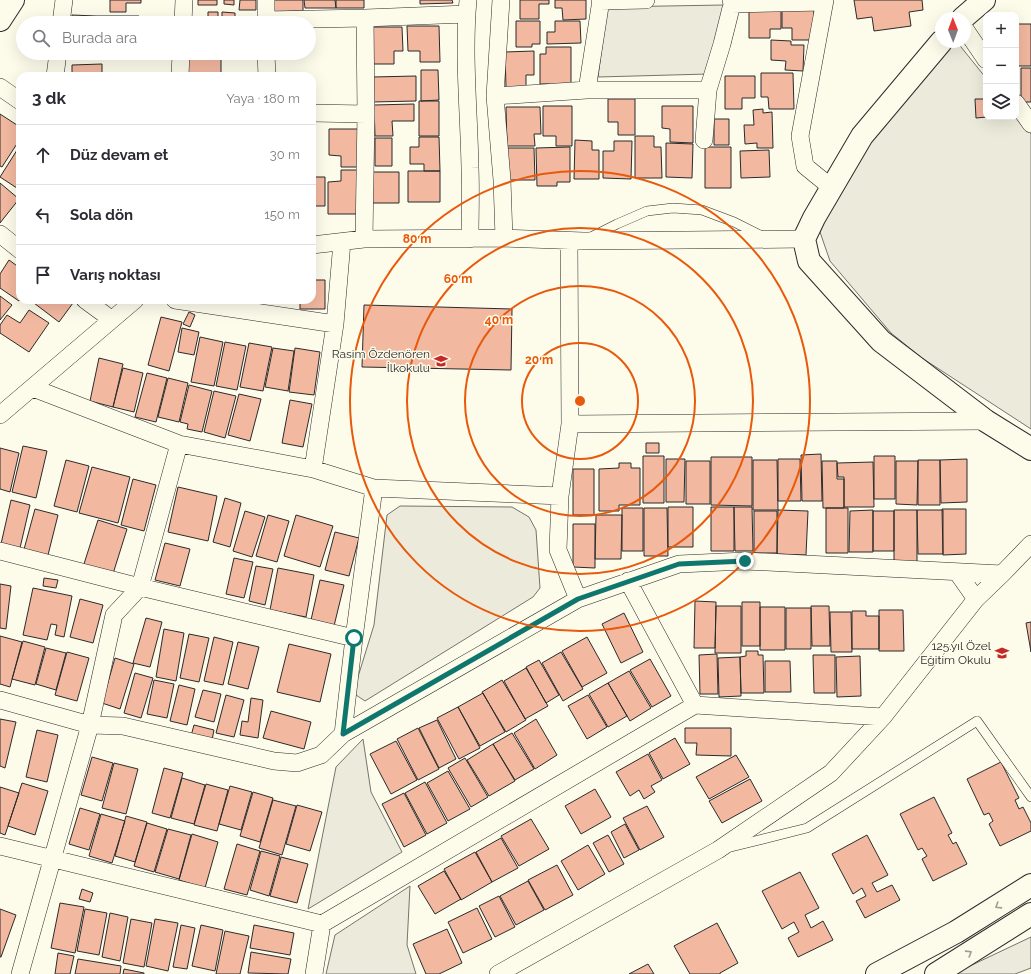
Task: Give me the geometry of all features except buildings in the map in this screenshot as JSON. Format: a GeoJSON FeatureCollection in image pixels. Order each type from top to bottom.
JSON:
{"type":"FeatureCollection","features":[{"type":"Feature","properties":{"kind":"street"},"geometry":{"type":"LineString","coordinates":[[0,20],[13,0]]}},
{"type":"Feature","properties":{"kind":"street"},"geometry":{"type":"LineString","coordinates":[[62,16],[64,0]]}},
{"type":"Feature","properties":{"kind":"street"},"geometry":{"type":"LineString","coordinates":[[183,16],[184,0]]}},
{"type":"Feature","properties":{"kind":"street"},"geometry":{"type":"LineString","coordinates":[[266,0],[266,16]]}},
{"type":"Feature","properties":{"kind":"street"},"geometry":{"type":"LineString","coordinates":[[500,0],[495,96],[502,180],[504,238]]}},
{"type":"Feature","properties":{"kind":"street"},"geometry":{"type":"LineString","coordinates":[[587,90],[600,0],[646,0]]}},
{"type":"Feature","properties":{"kind":"street"},"geometry":{"type":"LineString","coordinates":[[970,12],[984,0]]}},
{"type":"Feature","properties":{"kind":"street"},"geometry":{"type":"LineString","coordinates":[[704,140],[708,90],[722,44],[731,2],[824,1],[800,136],[806,166],[832,188]]}},
{"type":"Feature","properties":{"kind":"street"},"geometry":{"type":"LineString","coordinates":[[316,19],[365,18],[467,7],[470,239]]}},
{"type":"Feature","properties":{"kind":"street"},"geometry":{"type":"LineString","coordinates":[[364,239],[366,114],[365,18]]}},
{"type":"Feature","properties":{"kind":"street"},"geometry":{"type":"LineString","coordinates":[[971,38],[983,56]]}},
{"type":"Feature","properties":{"kind":"street"},"geometry":{"type":"LineString","coordinates":[[937,48],[862,136],[814,218],[804,239],[809,262],[881,340],[986,420],[1031,448]]}},
{"type":"Feature","properties":{"kind":"street"},"geometry":{"type":"LineString","coordinates":[[56,72],[57,60]]}},
{"type":"Feature","properties":{"kind":"street"},"geometry":{"type":"LineString","coordinates":[[180,72],[181,60]]}},
{"type":"Feature","properties":{"kind":"street"},"geometry":{"type":"LineString","coordinates":[[266,60],[267,72]]}},
{"type":"Feature","properties":{"kind":"street"},"geometry":{"type":"LineString","coordinates":[[0,87],[16,98]]}},
{"type":"Feature","properties":{"kind":"street"},"geometry":{"type":"LineString","coordinates":[[495,96],[587,90],[708,90]]}},
{"type":"Feature","properties":{"kind":"street"},"geometry":{"type":"LineString","coordinates":[[1019,107],[1031,124]]}},
{"type":"Feature","properties":{"kind":"street"},"geometry":{"type":"LineString","coordinates":[[316,113],[366,114]]}},
{"type":"Feature","properties":{"kind":"street"},"geometry":{"type":"LineString","coordinates":[[316,245],[364,239],[504,238],[577,241],[804,239]]}},
{"type":"Feature","properties":{"kind":"street"},"geometry":{"type":"LineString","coordinates":[[2,240],[16,248]]}},
{"type":"Feature","properties":{"kind":"street"},"geometry":{"type":"LineString","coordinates":[[577,241],[570,424],[560,496],[558,550],[578,599]]}},
{"type":"Feature","properties":{"kind":"street"},"geometry":{"type":"LineString","coordinates":[[313,469],[335,324],[342,242]]}},
{"type":"Feature","properties":{"kind":"street"},"geometry":{"type":"LineString","coordinates":[[90,304],[111,319]]}},
{"type":"Feature","properties":{"kind":"street"},"geometry":{"type":"LineString","coordinates":[[0,415],[130,304]]}},
{"type":"Feature","properties":{"kind":"street"},"geometry":{"type":"LineString","coordinates":[[202,304],[335,324]]}},
{"type":"Feature","properties":{"kind":"street"},"geometry":{"type":"LineString","coordinates":[[33,388],[179,444],[313,469],[374,488],[560,496]]}},
{"type":"Feature","properties":{"kind":"street"},"geometry":{"type":"LineString","coordinates":[[570,424],[986,420]]}},
{"type":"Feature","properties":{"kind":"street"},"geometry":{"type":"LineString","coordinates":[[20,974],[90,725],[114,615],[140,587],[179,444]]}},
{"type":"Feature","properties":{"kind":"street"},"geometry":{"type":"LineString","coordinates":[[343,734],[374,488]]}},
{"type":"Feature","properties":{"kind":"street"},"geometry":{"type":"LineString","coordinates":[[498,974],[718,850],[831,773],[883,716],[976,599],[1031,544]]}},
{"type":"Feature","properties":{"kind":"street"},"geometry":{"type":"LineString","coordinates":[[0,551],[140,587],[354,638]]}},
{"type":"Feature","properties":{"kind":"street"},"geometry":{"type":"LineString","coordinates":[[0,700],[90,725],[123,726],[274,761],[297,762],[321,755],[343,734],[578,599],[679,564],[745,561],[1002,574]]}},
{"type":"Feature","properties":{"kind":"street"},"geometry":{"type":"LineString","coordinates":[[957,572],[976,599]]}},
{"type":"Feature","properties":{"kind":"street"},"geometry":{"type":"LineString","coordinates":[[628,581],[695,705]]}},
{"type":"Feature","properties":{"kind":"street"},"geometry":{"type":"LineString","coordinates":[[0,846],[322,924],[695,705],[883,716]]}},
{"type":"Feature","properties":{"kind":"street"},"geometry":{"type":"LineString","coordinates":[[877,974],[956,932],[1031,885]]}},
{"type":"Feature","properties":{"kind":"street"},"geometry":{"type":"LineString","coordinates":[[936,974],[1031,914]]}},
{"type":"Feature","properties":{"kind":"street"},"geometry":{"type":"LineString","coordinates":[[314,974],[322,924]]}},
{"type":"Feature","properties":{"kind":"lane"},"geometry":{"type":"LineString","coordinates":[[577,241],[647,211],[673,208],[702,210],[734,222],[771,240]]}},
{"type":"Feature","properties":{"kind":"lane"},"geometry":{"type":"LineString","coordinates":[[718,850],[807,828],[977,721],[1031,797]]}},
{"type":"Feature","properties":{"kind":"shaded area"},"geometry":{"type":"Polygon","coordinates":[[[724,5],[708,74],[598,77],[607,7],[724,5]]]}},
{"type":"Feature","properties":{"kind":"shaded area"},"geometry":{"type":"Polygon","coordinates":[[[950,48],[962,48],[983,74],[983,120],[1019,119],[1031,134],[1031,429],[922,358],[891,333],[830,261],[820,232],[834,200],[868,139],[950,48]]]}},
{"type":"Feature","properties":{"kind":"shaded area"},"geometry":{"type":"Polygon","coordinates":[[[400,506],[512,507],[529,517],[536,530],[540,588],[533,597],[365,701],[353,693],[374,625],[387,515],[400,506]]]}},
{"type":"Feature","properties":{"kind":"shaded area"},"geometry":{"type":"Polygon","coordinates":[[[363,739],[371,792],[402,852],[308,909],[336,767],[363,739]]]}},
{"type":"Feature","properties":{"kind":"shaded area"},"geometry":{"type":"Polygon","coordinates":[[[410,886],[407,945],[416,974],[326,974],[335,935],[410,886]]]}},
{"type":"Feature","properties":{"kind":"shaded area"},"geometry":{"type":"Polygon","coordinates":[[[1031,937],[1031,968],[1015,974],[953,974],[1031,937]]]}},
{"type":"Feature","properties":{"kind":"place","name":"Rasim Özdenören İlkokulu"},"geometry":{"type":"Point","coordinates":[441,361]}},
{"type":"Feature","properties":{"kind":"place","name":"125.yıl Özel Eğitim Okulu"},"geometry":{"type":"Point","coordinates":[1002,653]}},
{"type":"Feature","properties":{"kind":"route"},"geometry":{"type":"LineString","coordinates":[[354,638],[343,734],[578,599],[679,564],[745,561]]}}]}
